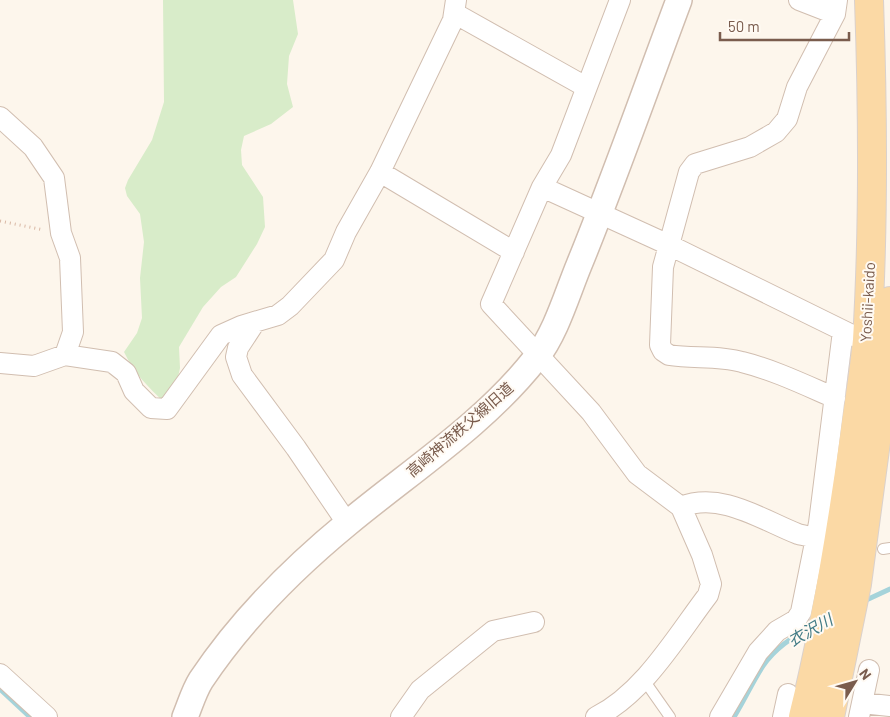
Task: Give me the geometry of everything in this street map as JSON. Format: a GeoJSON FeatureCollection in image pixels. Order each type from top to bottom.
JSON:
{"type":"FeatureCollection","features":[{"type":"Feature","properties":{"kind":"main road","name":"Yoshii-kaido"},"geometry":{"type":"LineString","coordinates":[[830,717],[857,584],[872,344],[872,107],[869,0]]}},
{"type":"Feature","properties":{"kind":"main road","name":"Yoshii-kaido"},"geometry":{"type":"LineString","coordinates":[[803,717],[829,602],[872,344],[890,301]]}},
{"type":"Feature","properties":{"kind":"street"},"geometry":{"type":"LineString","coordinates":[[596,717],[612,709],[644,680],[708,595],[711,584],[702,555],[681,507],[637,474],[591,412],[491,304],[542,187],[561,155],[620,0]]}},
{"type":"Feature","properties":{"kind":"street","name":"高崎神流秩父線旧道"},"geometry":{"type":"LineString","coordinates":[[184,717],[200,682],[240,628],[281,582],[347,523],[430,459],[503,397],[538,356],[551,332],[600,212],[679,0]]}},
{"type":"Feature","properties":{"kind":"street"},"geometry":{"type":"LineString","coordinates":[[798,0],[836,7],[797,87],[787,119],[776,132],[750,147],[695,164],[689,172],[663,267],[660,345],[663,351],[669,355],[741,361],[835,398]]}},
{"type":"Feature","properties":{"kind":"street"},"geometry":{"type":"LineString","coordinates":[[0,362],[34,366],[65,354],[112,362],[126,373],[134,391],[151,408],[167,409],[221,334],[240,326],[278,315],[290,306],[334,260],[346,232],[380,172],[453,20],[455,7],[586,87]]}},
{"type":"Feature","properties":{"kind":"street"},"geometry":{"type":"LineString","coordinates":[[0,117],[33,147],[54,178],[61,233],[70,258],[73,332],[65,354]]}},
{"type":"Feature","properties":{"kind":"street"},"geometry":{"type":"LineString","coordinates":[[380,172],[514,252]]}},
{"type":"Feature","properties":{"kind":"street"},"geometry":{"type":"LineString","coordinates":[[542,187],[600,212],[872,344],[835,398],[819,538],[801,612],[796,620],[778,632],[758,652],[720,717]]}},
{"type":"Feature","properties":{"kind":"street"},"geometry":{"type":"LineString","coordinates":[[255,322],[238,348],[236,356],[242,375],[296,448],[347,523]]}},
{"type":"Feature","properties":{"kind":"street"},"geometry":{"type":"LineString","coordinates":[[681,507],[688,504],[705,502],[733,506],[800,535],[819,538]]}},
{"type":"Feature","properties":{"kind":"street"},"geometry":{"type":"LineString","coordinates":[[401,717],[420,690],[493,631],[534,622]]}},
{"type":"Feature","properties":{"kind":"street"},"geometry":{"type":"LineString","coordinates":[[869,670],[861,710],[890,706]]}},
{"type":"Feature","properties":{"kind":"street"},"geometry":{"type":"LineString","coordinates":[[0,674],[47,717]]}},
{"type":"Feature","properties":{"kind":"street"},"geometry":{"type":"LineString","coordinates":[[783,717],[788,694]]}},
{"type":"Feature","properties":{"kind":"lane"},"geometry":{"type":"LineString","coordinates":[[644,680],[670,717]]}},
{"type":"Feature","properties":{"kind":"path"},"geometry":{"type":"LineString","coordinates":[[0,221],[61,233]]}},
{"type":"Feature","properties":{"kind":"green space"},"geometry":{"type":"Polygon","coordinates":[[[163,0],[293,0],[298,34],[289,56],[287,84],[293,107],[271,124],[244,136],[241,150],[242,165],[263,197],[265,227],[257,244],[236,277],[221,287],[203,307],[179,347],[180,368],[175,391],[165,403],[132,367],[124,352],[137,333],[142,318],[140,278],[144,242],[140,214],[127,196],[125,188],[152,140],[164,102],[163,0]]]}},
{"type":"Feature","properties":{"kind":"waterway","name":"衣沢川"},"geometry":{"type":"LineString","coordinates":[[862,602],[890,589]]}},
{"type":"Feature","properties":{"kind":"waterway","name":"衣沢川"},"geometry":{"type":"LineString","coordinates":[[734,717],[759,672],[773,653],[814,626]]}},
{"type":"Feature","properties":{"kind":"waterway","name":"衣沢川"},"geometry":{"type":"LineString","coordinates":[[0,689],[30,717]]}}]}
